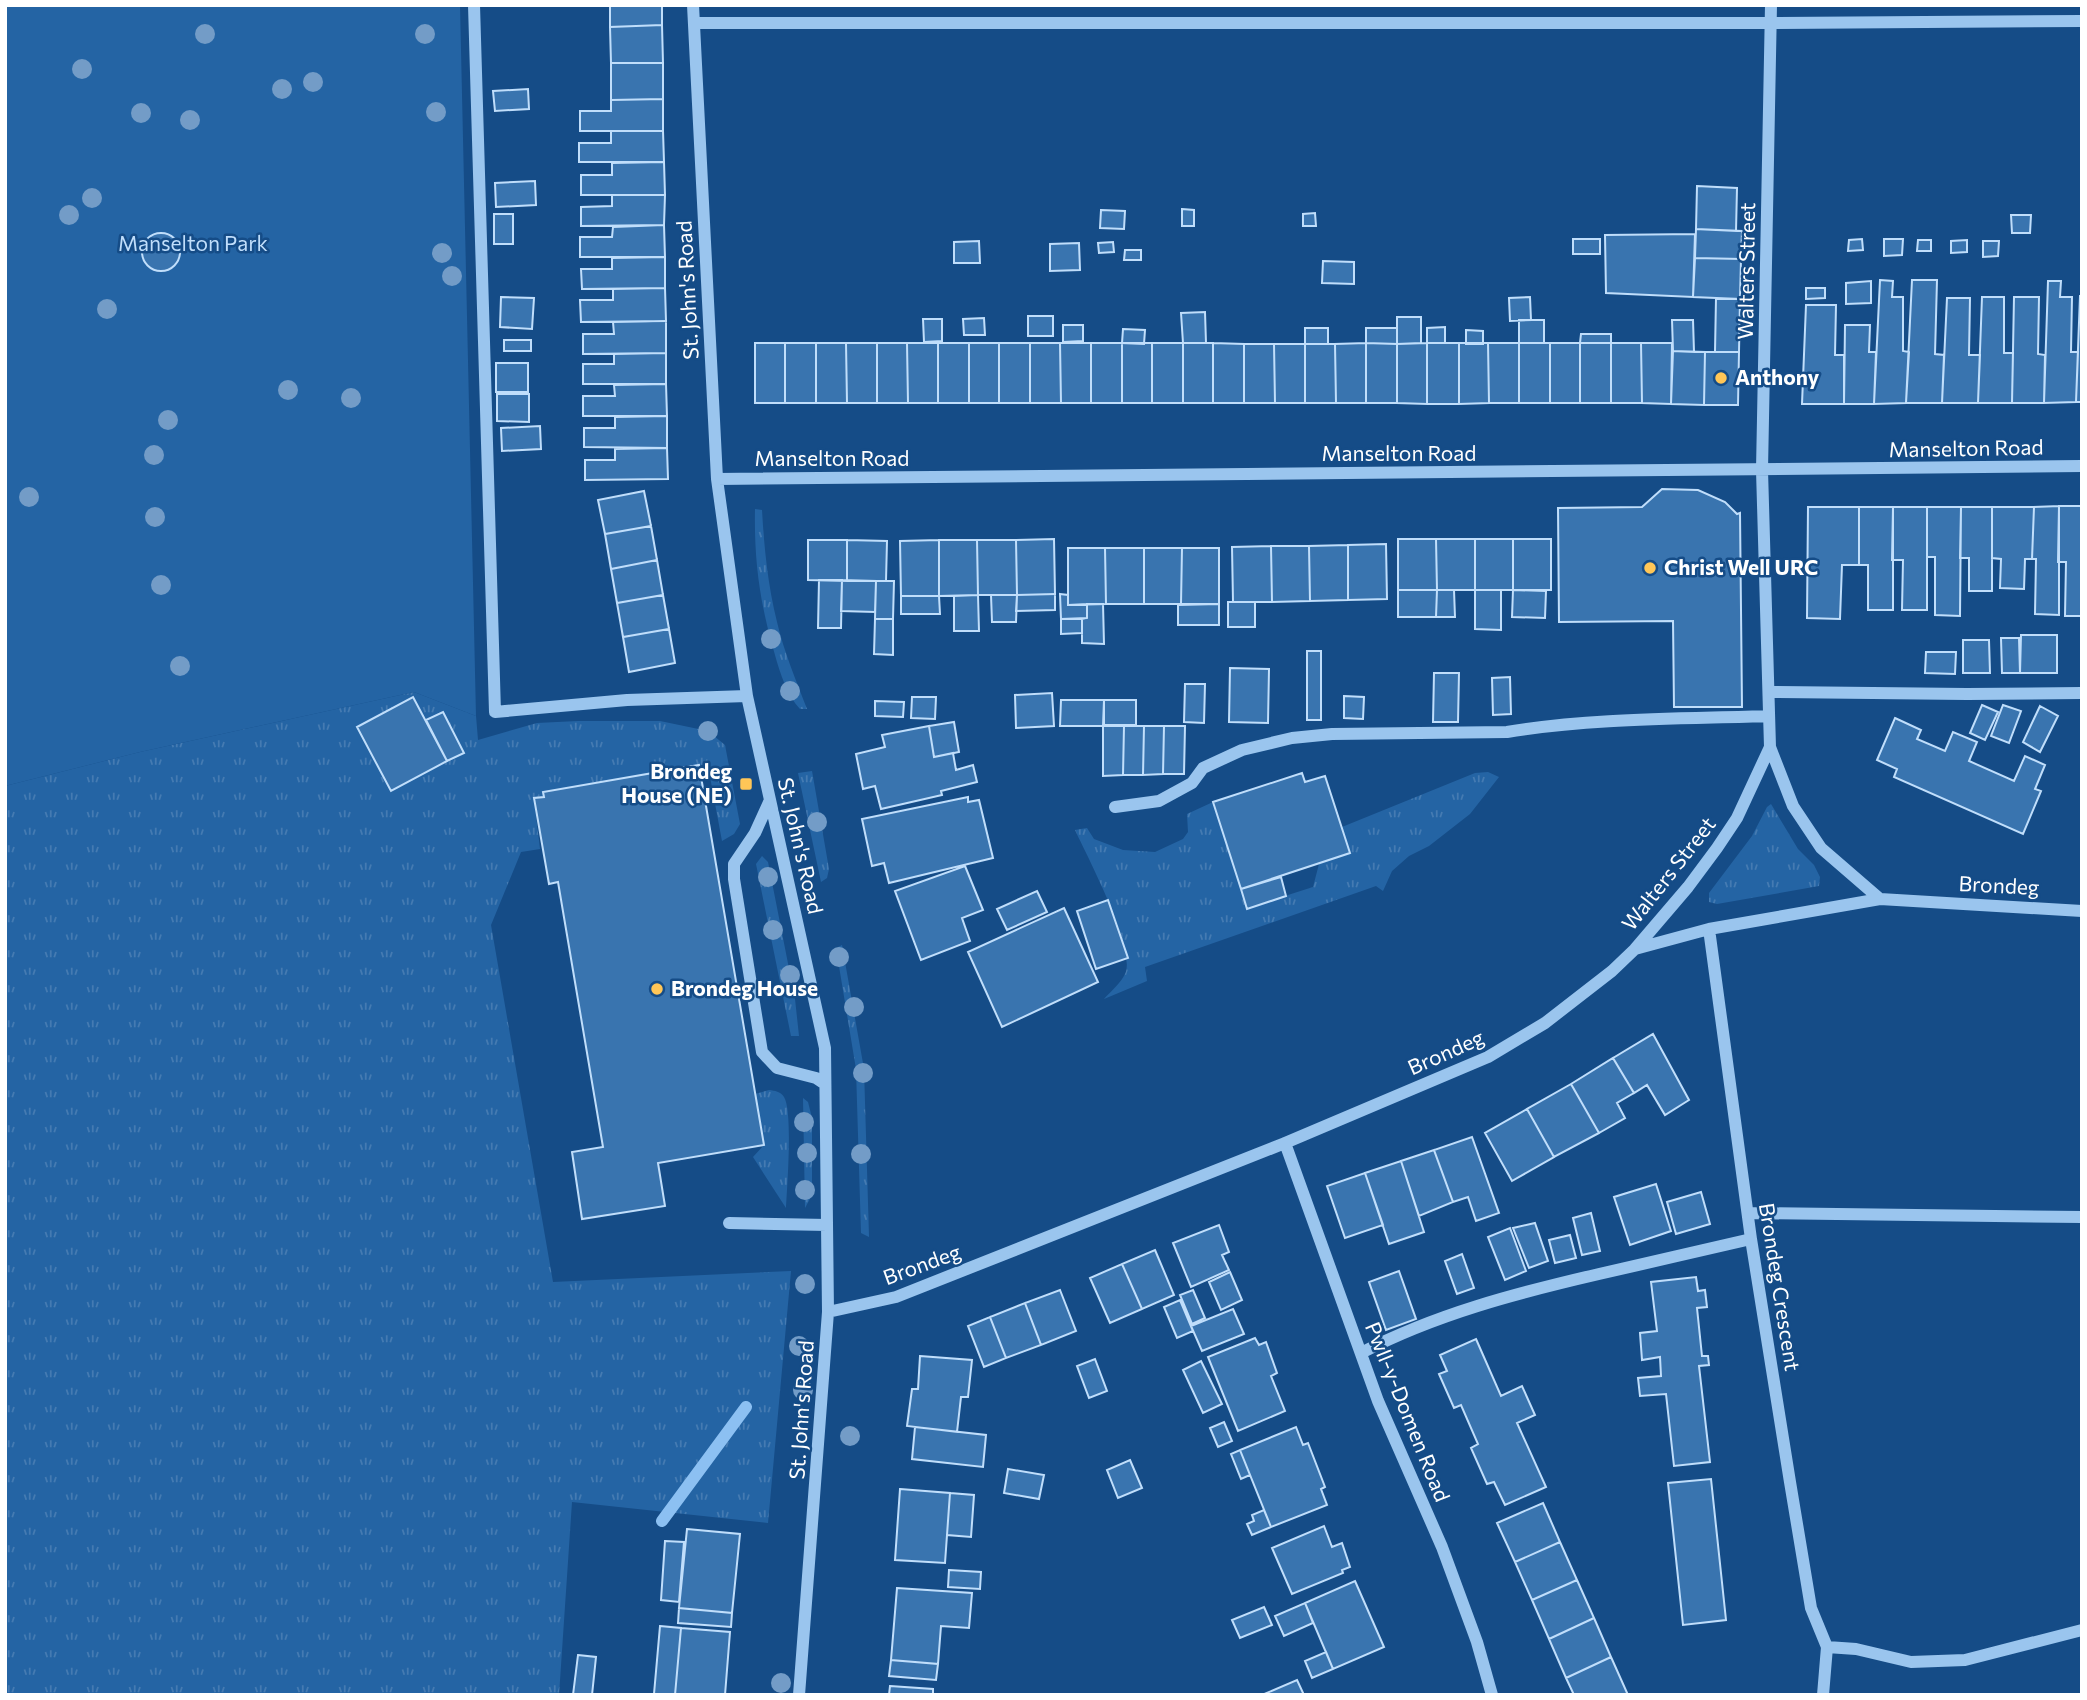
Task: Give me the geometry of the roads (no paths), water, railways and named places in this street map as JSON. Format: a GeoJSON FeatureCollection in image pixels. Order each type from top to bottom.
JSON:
{"type":"FeatureCollection","features":[{"type":"Feature","properties":{"kind":"street"},"geometry":{"type":"LineString","coordinates":[[474,5],[495,712],[627,700],[747,696]]}},
{"type":"Feature","properties":{"kind":"street","name":"St. John's Road"},"geometry":{"type":"LineString","coordinates":[[693,5],[718,479],[747,696],[825,1048],[828,1312],[799,1695]]}},
{"type":"Feature","properties":{"kind":"street","name":"Walters Street"},"geometry":{"type":"LineString","coordinates":[[1771,5],[1762,470],[1770,747],[1793,806],[1821,848],[1880,899]]}},
{"type":"Feature","properties":{"kind":"street"},"geometry":{"type":"LineString","coordinates":[[694,23],[2082,21]]}},
{"type":"Feature","properties":{"kind":"street","name":"Manselton Road"},"geometry":{"type":"LineString","coordinates":[[718,479],[2082,467]]}},
{"type":"Feature","properties":{"kind":"street"},"geometry":{"type":"LineString","coordinates":[[1769,692],[2082,693]]}},
{"type":"Feature","properties":{"kind":"street"},"geometry":{"type":"LineString","coordinates":[[1115,807],[1158,801],[1192,783],[1203,768],[1242,750],[1293,738],[1332,734],[1507,732],[1535,727],[1769,716]]}},
{"type":"Feature","properties":{"kind":"street","name":"Walters Street"},"geometry":{"type":"LineString","coordinates":[[1635,949],[1717,848],[1737,818],[1770,747]]}},
{"type":"Feature","properties":{"kind":"street"},"geometry":{"type":"LineString","coordinates":[[770,799],[755,833],[734,864],[734,879],[762,1052],[777,1068],[816,1077],[825,1084]]}},
{"type":"Feature","properties":{"kind":"street","name":"Brondeg"},"geometry":{"type":"LineString","coordinates":[[828,1312],[896,1297],[1285,1143],[1488,1057],[1545,1023],[1612,971],[1635,949],[1709,929],[1880,899],[2082,911]]}},
{"type":"Feature","properties":{"kind":"street","name":"Brondeg Crescent"},"geometry":{"type":"LineString","coordinates":[[1709,929],[1751,1239],[1811,1608],[1827,1647],[1824,1695]]}},
{"type":"Feature","properties":{"kind":"street","name":"Pwll-y-Domen Road"},"geometry":{"type":"LineString","coordinates":[[1285,1143],[1378,1401],[1442,1547],[1477,1642],[1492,1695]]}},
{"type":"Feature","properties":{"kind":"street"},"geometry":{"type":"LineString","coordinates":[[1748,1213],[2082,1217]]}},
{"type":"Feature","properties":{"kind":"street"},"geometry":{"type":"LineString","coordinates":[[729,1223],[827,1225]]}},
{"type":"Feature","properties":{"kind":"street"},"geometry":{"type":"LineString","coordinates":[[1361,1353],[1390,1338],[1491,1300],[1751,1239]]}},
{"type":"Feature","properties":{"kind":"street"},"geometry":{"type":"LineString","coordinates":[[1827,1647],[1856,1648],[1911,1662],[1965,1660],[2082,1630]]}},
{"type":"Feature","properties":{"kind":"waterway"},"geometry":{"type":"LineString","coordinates":[[662,1521],[746,1407]]}},
{"type":"Feature","properties":{"kind":"place","name":"Anthony"},"geometry":{"type":"Point","coordinates":[1721,378]}},
{"type":"Feature","properties":{"kind":"place","name":"Christ Well URC"},"geometry":{"type":"Point","coordinates":[1650,568]}},
{"type":"Feature","properties":{"kind":"place","name":"Brondeg House (NE)"},"geometry":{"type":"Point","coordinates":[746,784]}},
{"type":"Feature","properties":{"kind":"place","name":"Brondeg House"},"geometry":{"type":"Point","coordinates":[657,989]}},
{"type":"Feature","properties":{"kind":"park label","name":"Manselton Park"},"geometry":{"type":"Point","coordinates":[193,244]}}]}
